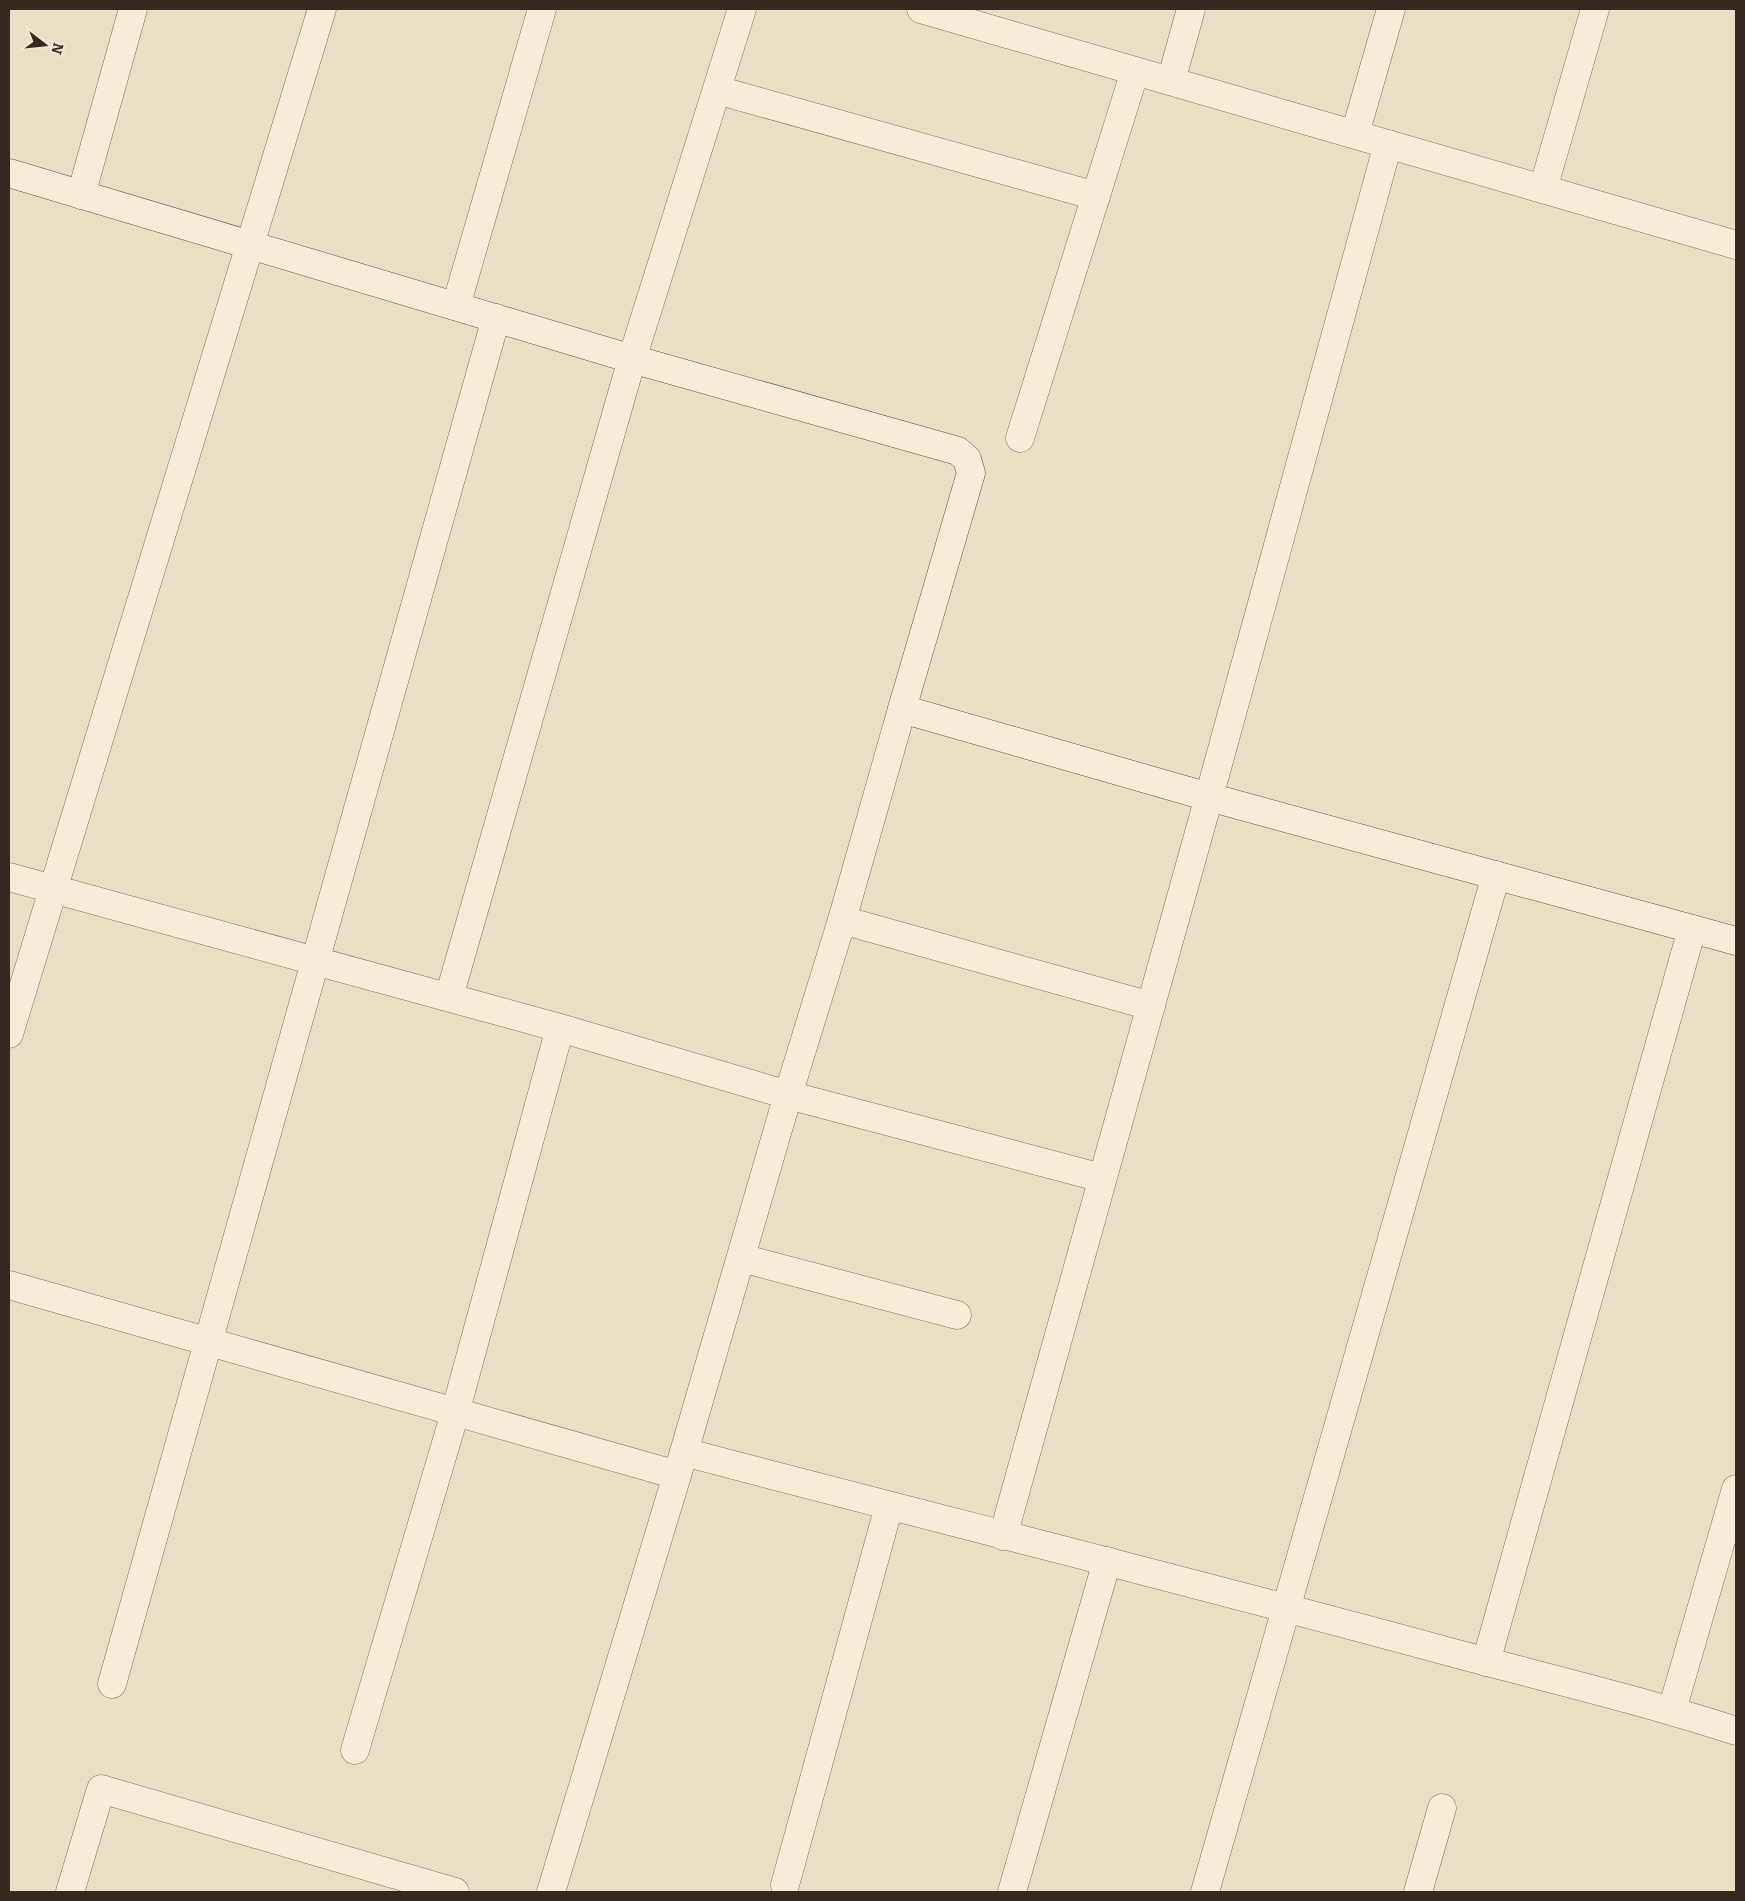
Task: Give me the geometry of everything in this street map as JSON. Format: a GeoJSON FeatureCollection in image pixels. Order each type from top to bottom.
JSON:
{"type":"FeatureCollection","features":[{"type":"Feature","properties":{"kind":"street"},"geometry":{"type":"LineString","coordinates":[[81,195],[133,9]]}},
{"type":"Feature","properties":{"kind":"street"},"geometry":{"type":"LineString","coordinates":[[9,1034],[322,9]]}},
{"type":"Feature","properties":{"kind":"street"},"geometry":{"type":"LineString","coordinates":[[456,306],[542,9]]}},
{"type":"Feature","properties":{"kind":"street"},"geometry":{"type":"LineString","coordinates":[[449,997],[632,359],[742,9]]}},
{"type":"Feature","properties":{"kind":"street"},"geometry":{"type":"LineString","coordinates":[[922,9],[974,16],[1135,71],[1543,189],[1734,237]]}},
{"type":"Feature","properties":{"kind":"street"},"geometry":{"type":"LineString","coordinates":[[1171,81],[1191,9]]}},
{"type":"Feature","properties":{"kind":"street"},"geometry":{"type":"LineString","coordinates":[[1355,134],[1391,9]]}},
{"type":"Feature","properties":{"kind":"street"},"geometry":{"type":"LineString","coordinates":[[1543,189],[1595,9]]}},
{"type":"Feature","properties":{"kind":"street"},"geometry":{"type":"LineString","coordinates":[[1020,438],[1135,71]]}},
{"type":"Feature","properties":{"kind":"street"},"geometry":{"type":"LineString","coordinates":[[718,90],[1096,196]]}},
{"type":"Feature","properties":{"kind":"street"},"geometry":{"type":"LineString","coordinates":[[1003,1536],[1388,144]]}},
{"type":"Feature","properties":{"kind":"street"},"geometry":{"type":"LineString","coordinates":[[9,173],[632,359],[958,451],[967,459],[971,473],[842,920],[788,1095],[680,1464],[551,1892]]}},
{"type":"Feature","properties":{"kind":"street"},"geometry":{"type":"LineString","coordinates":[[112,1684],[496,318]]}},
{"type":"Feature","properties":{"kind":"street"},"geometry":{"type":"LineString","coordinates":[[902,709],[1209,796],[1736,941]]}},
{"type":"Feature","properties":{"kind":"street"},"geometry":{"type":"LineString","coordinates":[[1205,1892],[1496,875]]}},
{"type":"Feature","properties":{"kind":"street"},"geometry":{"type":"LineString","coordinates":[[9,877],[560,1028],[788,1095],[1102,1178]]}},
{"type":"Feature","properties":{"kind":"street"},"geometry":{"type":"LineString","coordinates":[[842,920],[1151,1006]]}},
{"type":"Feature","properties":{"kind":"street"},"geometry":{"type":"LineString","coordinates":[[1486,1662],[1692,929]]}},
{"type":"Feature","properties":{"kind":"street"},"geometry":{"type":"LineString","coordinates":[[355,1750],[455,1413],[560,1028]]}},
{"type":"Feature","properties":{"kind":"street"},"geometry":{"type":"LineString","coordinates":[[741,1258],[957,1315]]}},
{"type":"Feature","properties":{"kind":"street"},"geometry":{"type":"LineString","coordinates":[[9,1285],[455,1413],[680,1464],[889,1506],[1286,1607],[1486,1662],[1672,1710],[1736,1731]]}},
{"type":"Feature","properties":{"kind":"street"},"geometry":{"type":"LineString","coordinates":[[1672,1710],[1736,1489]]}},
{"type":"Feature","properties":{"kind":"street"},"geometry":{"type":"LineString","coordinates":[[785,1885],[889,1506]]}},
{"type":"Feature","properties":{"kind":"street"},"geometry":{"type":"LineString","coordinates":[[1012,1892],[1106,1561]]}},
{"type":"Feature","properties":{"kind":"street"},"geometry":{"type":"LineString","coordinates":[[70,1892],[101,1789],[455,1892]]}},
{"type":"Feature","properties":{"kind":"street"},"geometry":{"type":"LineString","coordinates":[[1418,1892],[1442,1808]]}}]}
